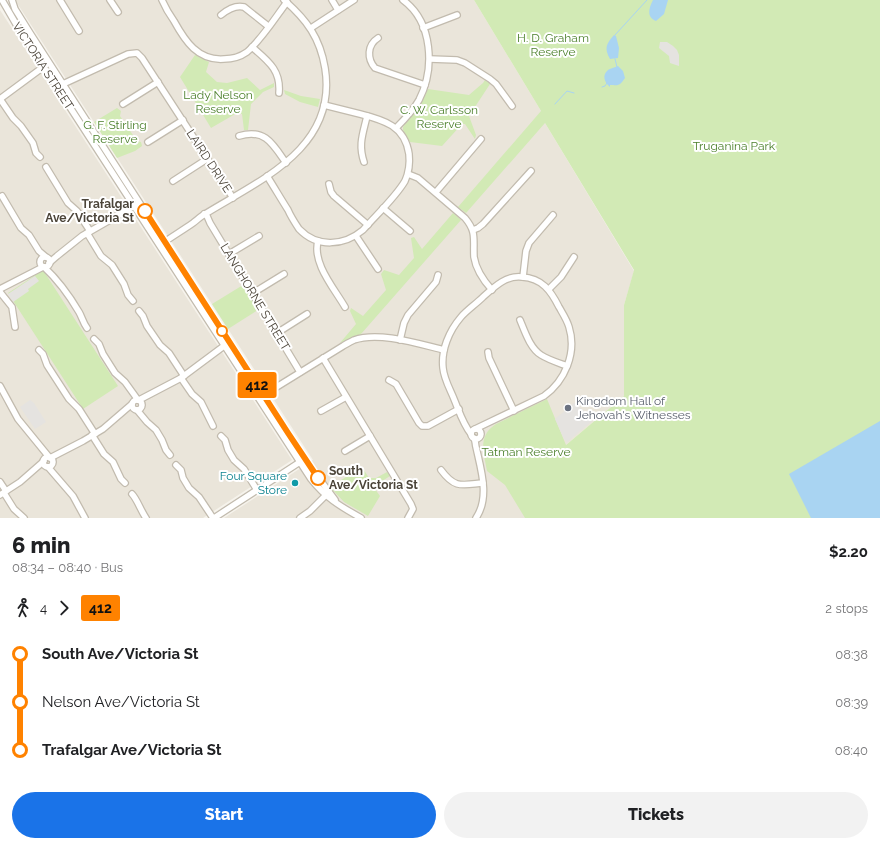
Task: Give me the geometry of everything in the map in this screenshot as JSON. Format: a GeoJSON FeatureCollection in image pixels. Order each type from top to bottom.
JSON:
{"type":"FeatureCollection","features":[{"type":"Feature","properties":{"kind":"street","name":"VICTORIA STREET"},"geometry":{"type":"LineString","coordinates":[[2,0],[10,15],[159,245],[227,344]]}},
{"type":"Feature","properties":{"kind":"street","name":"VICTORIA STREET"},"geometry":{"type":"LineString","coordinates":[[12,0],[15,9],[140,202],[227,344],[302,461],[312,480],[341,506],[361,518]]}},
{"type":"Feature","properties":{"kind":"street"},"geometry":{"type":"LineString","coordinates":[[60,0],[79,31]]}},
{"type":"Feature","properties":{"kind":"street"},"geometry":{"type":"LineString","coordinates":[[110,0],[118,12]]}},
{"type":"Feature","properties":{"kind":"street"},"geometry":{"type":"LineString","coordinates":[[159,245],[286,163],[305,145],[318,124],[324,105],[326,90],[326,75],[323,54],[317,39],[311,28],[285,1],[252,47],[245,53],[230,59],[214,59],[200,54],[191,47],[184,39],[162,0]]}},
{"type":"Feature","properties":{"kind":"street"},"geometry":{"type":"LineString","coordinates":[[332,0],[338,10]]}},
{"type":"Feature","properties":{"kind":"street"},"geometry":{"type":"LineString","coordinates":[[311,28],[354,0]]}},
{"type":"Feature","properties":{"kind":"street"},"geometry":{"type":"LineString","coordinates":[[396,128],[413,109],[420,98],[425,85],[430,59],[423,28],[411,6],[404,0]]}},
{"type":"Feature","properties":{"kind":"street"},"geometry":{"type":"LineString","coordinates":[[221,15],[227,10],[240,6],[244,7],[268,26]]}},
{"type":"Feature","properties":{"kind":"street"},"geometry":{"type":"LineString","coordinates":[[423,28],[457,15]]}},
{"type":"Feature","properties":{"kind":"street"},"geometry":{"type":"LineString","coordinates":[[378,38],[372,42],[369,49],[371,61],[375,68],[425,85]]}},
{"type":"Feature","properties":{"kind":"street"},"geometry":{"type":"LineString","coordinates":[[252,47],[270,63],[276,72],[279,80],[278,93]]}},
{"type":"Feature","properties":{"kind":"street","name":"LAIRD DRIVE"},"geometry":{"type":"LineString","coordinates":[[63,84],[133,52],[140,55],[233,198]]}},
{"type":"Feature","properties":{"kind":"street"},"geometry":{"type":"LineString","coordinates":[[430,59],[457,60],[465,63],[496,84],[512,106]]}},
{"type":"Feature","properties":{"kind":"street"},"geometry":{"type":"LineString","coordinates":[[40,157],[36,153],[33,143],[22,126],[13,118],[1,97],[49,63]]}},
{"type":"Feature","properties":{"kind":"street"},"geometry":{"type":"LineString","coordinates":[[123,104],[158,82]]}},
{"type":"Feature","properties":{"kind":"street"},"geometry":{"type":"LineString","coordinates":[[267,176],[298,228],[309,237],[318,241],[337,243],[356,236],[368,225],[400,188],[408,174],[410,162],[408,148],[396,128],[384,121],[324,105]]}},
{"type":"Feature","properties":{"kind":"street"},"geometry":{"type":"LineString","coordinates":[[364,162],[360,151],[367,116]]}},
{"type":"Feature","properties":{"kind":"street"},"geometry":{"type":"LineString","coordinates":[[148,142],[182,120]]}},
{"type":"Feature","properties":{"kind":"street"},"geometry":{"type":"LineString","coordinates":[[239,136],[249,133],[257,133],[266,137],[274,145],[286,163]]}},
{"type":"Feature","properties":{"kind":"street"},"geometry":{"type":"LineString","coordinates":[[436,192],[481,139]]}},
{"type":"Feature","properties":{"kind":"street"},"geometry":{"type":"LineString","coordinates":[[173,181],[207,158]]}},
{"type":"Feature","properties":{"kind":"street"},"geometry":{"type":"LineString","coordinates":[[46,167],[68,203],[77,211],[101,256],[112,265],[124,284],[128,295],[133,301]]}},
{"type":"Feature","properties":{"kind":"street"},"geometry":{"type":"LineString","coordinates":[[473,230],[483,224],[531,171]]}},
{"type":"Feature","properties":{"kind":"street"},"geometry":{"type":"LineString","coordinates":[[408,174],[418,178],[465,218],[473,230],[476,263],[480,275],[492,290]]}},
{"type":"Feature","properties":{"kind":"street"},"geometry":{"type":"LineString","coordinates":[[329,184],[331,192],[334,196],[368,225]]}},
{"type":"Feature","properties":{"kind":"street"},"geometry":{"type":"LineString","coordinates":[[2,196],[19,226],[29,235],[50,273],[61,285],[80,313],[84,324],[88,328]]}},
{"type":"Feature","properties":{"kind":"street"},"geometry":{"type":"LineString","coordinates":[[15,327],[12,307],[0,289],[32,272],[45,262],[57,256],[88,232],[140,202]]}},
{"type":"Feature","properties":{"kind":"street"},"geometry":{"type":"LineString","coordinates":[[383,208],[410,231]]}},
{"type":"Feature","properties":{"kind":"street"},"geometry":{"type":"LineString","coordinates":[[523,277],[526,251],[529,243],[553,215]]}},
{"type":"Feature","properties":{"kind":"street","name":"LANGHORNE STREET"},"geometry":{"type":"LineString","coordinates":[[205,216],[300,372]]}},
{"type":"Feature","properties":{"kind":"street"},"geometry":{"type":"LineString","coordinates":[[229,254],[259,236]]}},
{"type":"Feature","properties":{"kind":"street"},"geometry":{"type":"LineString","coordinates":[[356,236],[378,269]]}},
{"type":"Feature","properties":{"kind":"street"},"geometry":{"type":"LineString","coordinates":[[318,241],[316,248],[319,264],[345,306]]}},
{"type":"Feature","properties":{"kind":"street"},"geometry":{"type":"LineString","coordinates":[[549,289],[561,277],[574,257]]}},
{"type":"Feature","properties":{"kind":"street"},"geometry":{"type":"LineString","coordinates":[[253,293],[284,274]]}},
{"type":"Feature","properties":{"kind":"street"},"geometry":{"type":"LineString","coordinates":[[400,340],[404,323],[408,315],[436,282],[438,275]]}},
{"type":"Feature","properties":{"kind":"street"},"geometry":{"type":"LineString","coordinates":[[475,433],[488,423],[544,396],[560,380],[567,366],[570,355],[571,335],[568,325],[554,296],[549,289],[537,280],[516,276],[501,282],[461,316],[452,328],[444,350],[443,367],[447,383],[465,423],[475,433],[483,483],[482,505],[476,518]]}},
{"type":"Feature","properties":{"kind":"street"},"geometry":{"type":"LineString","coordinates":[[139,311],[160,345],[169,353],[192,394],[201,402],[213,426]]}},
{"type":"Feature","properties":{"kind":"street"},"geometry":{"type":"LineString","coordinates":[[276,333],[307,314]]}},
{"type":"Feature","properties":{"kind":"street"},"geometry":{"type":"LineString","coordinates":[[520,320],[529,340],[538,353],[567,366]]}},
{"type":"Feature","properties":{"kind":"street"},"geometry":{"type":"LineString","coordinates":[[261,397],[323,358],[354,340],[361,338],[380,337],[444,350]]}},
{"type":"Feature","properties":{"kind":"street"},"geometry":{"type":"LineString","coordinates":[[94,339],[99,344],[115,374],[125,382],[142,416],[156,430],[170,455]]}},
{"type":"Feature","properties":{"kind":"street"},"geometry":{"type":"LineString","coordinates":[[3,493],[37,468],[94,435],[122,413],[182,377],[227,344]]}},
{"type":"Feature","properties":{"kind":"street"},"geometry":{"type":"LineString","coordinates":[[39,350],[44,356],[46,365],[70,400],[79,409],[104,454],[113,462],[121,479],[125,483]]}},
{"type":"Feature","properties":{"kind":"street"},"geometry":{"type":"LineString","coordinates":[[488,352],[489,358],[514,410]]}},
{"type":"Feature","properties":{"kind":"street"},"geometry":{"type":"LineString","coordinates":[[323,358],[413,509],[408,518]]}},
{"type":"Feature","properties":{"kind":"street"},"geometry":{"type":"LineString","coordinates":[[389,380],[396,384],[422,426],[428,426],[459,409]]}},
{"type":"Feature","properties":{"kind":"street"},"geometry":{"type":"LineString","coordinates":[[0,386],[18,418],[43,451],[54,473],[72,496],[85,518]]}},
{"type":"Feature","properties":{"kind":"street"},"geometry":{"type":"LineString","coordinates":[[321,411],[346,397]]}},
{"type":"Feature","properties":{"kind":"street"},"geometry":{"type":"LineString","coordinates":[[220,436],[225,440],[234,460],[244,469],[257,490]]}},
{"type":"Feature","properties":{"kind":"street"},"geometry":{"type":"LineString","coordinates":[[345,450],[370,436]]}},
{"type":"Feature","properties":{"kind":"street"},"geometry":{"type":"LineString","coordinates":[[176,465],[181,470],[183,478],[199,497],[213,518],[302,461]]}},
{"type":"Feature","properties":{"kind":"street"},"geometry":{"type":"LineString","coordinates":[[441,470],[447,479],[453,483],[465,485],[483,483]]}},
{"type":"Feature","properties":{"kind":"street"},"geometry":{"type":"LineString","coordinates":[[0,482],[3,493],[14,509],[24,518]]}},
{"type":"Feature","properties":{"kind":"street"},"geometry":{"type":"LineString","coordinates":[[132,494],[136,498],[139,507],[146,518]]}},
{"type":"Feature","properties":{"kind":"street"},"geometry":{"type":"LineString","coordinates":[[300,518],[310,511],[326,494]]}},
{"type":"Feature","properties":{"kind":"shaded area"},"geometry":{"type":"Polygon","coordinates":[[[15,0],[474,0],[547,121],[545,123],[634,271],[624,305],[624,396],[566,445],[557,518],[224,518],[313,460],[15,0]]]}},
{"type":"Feature","properties":{"kind":"shaded area"},"geometry":{"type":"Polygon","coordinates":[[[0,10],[292,460],[203,518],[0,518],[0,10]]]}},
{"type":"Feature","properties":{"kind":"shaded area"},"geometry":{"type":"Polygon","coordinates":[[[660,42],[667,42],[677,50],[679,55],[679,66],[670,63],[669,56],[659,48],[660,42]]]}},
{"type":"Feature","properties":{"kind":"shaded area"},"geometry":{"type":"Polygon","coordinates":[[[35,276],[39,281],[28,289],[29,291],[13,302],[8,294],[35,276]]]}},
{"type":"Feature","properties":{"kind":"shaded area"},"geometry":{"type":"Polygon","coordinates":[[[30,400],[34,403],[46,422],[35,429],[20,407],[30,400]]]}},
{"type":"Feature","properties":{"kind":"shaded area"},"geometry":{"type":"Polygon","coordinates":[[[574,403],[591,416],[592,421],[567,442],[564,439],[555,419],[574,403]]]}},
{"type":"Feature","properties":{"kind":"green space","name":"Truganina Park"},"geometry":{"type":"Polygon","coordinates":[[[474,0],[880,0],[880,518],[525,518],[505,485],[487,471],[483,445],[484,439],[490,429],[496,424],[547,399],[566,445],[624,396],[624,305],[634,270],[545,123],[466,213],[458,207],[541,111],[474,0]]]}},
{"type":"Feature","properties":{"kind":"green space","name":"Lady Nelson Reserve"},"geometry":{"type":"Polygon","coordinates":[[[195,55],[209,62],[206,72],[217,82],[227,83],[247,78],[260,90],[274,83],[274,87],[263,92],[251,104],[248,130],[244,130],[242,114],[237,113],[211,128],[180,77],[195,55]]]}},
{"type":"Feature","properties":{"kind":"green space","name":"C. W. Carlsson Reserve"},"geometry":{"type":"Polygon","coordinates":[[[485,80],[490,84],[469,116],[476,135],[475,139],[465,124],[462,124],[442,146],[410,142],[403,130],[403,127],[418,109],[428,89],[469,95],[485,80]]]}},
{"type":"Feature","properties":{"kind":"green space"},"geometry":{"type":"Polygon","coordinates":[[[284,90],[301,96],[320,99],[318,107],[300,102],[285,94],[284,90]]]}},
{"type":"Feature","properties":{"kind":"green space","name":"G. F. Stirling Reserve"},"geometry":{"type":"Polygon","coordinates":[[[117,108],[121,111],[120,116],[137,141],[141,142],[142,146],[135,151],[117,158],[94,122],[117,108]]]}},
{"type":"Feature","properties":{"kind":"green space"},"geometry":{"type":"Polygon","coordinates":[[[453,213],[461,220],[361,334],[340,343],[356,324],[350,311],[351,308],[363,316],[386,290],[381,274],[384,270],[399,275],[414,258],[411,238],[414,237],[422,249],[453,213]]]}},
{"type":"Feature","properties":{"kind":"green space"},"geometry":{"type":"Polygon","coordinates":[[[43,270],[118,386],[83,409],[8,293],[43,270]]]}},
{"type":"Feature","properties":{"kind":"green space"},"geometry":{"type":"Polygon","coordinates":[[[243,285],[258,310],[228,329],[212,304],[243,285]]]}},
{"type":"Feature","properties":{"kind":"green space"},"geometry":{"type":"Polygon","coordinates":[[[362,467],[369,478],[376,478],[387,472],[390,476],[379,483],[375,489],[380,496],[368,516],[344,502],[330,487],[362,467]]]}},
{"type":"Feature","properties":{"kind":"water"},"geometry":{"type":"Polygon","coordinates":[[[653,0],[668,0],[664,14],[656,21],[651,17],[649,12],[653,0]]]}},
{"type":"Feature","properties":{"kind":"water"},"geometry":{"type":"Polygon","coordinates":[[[614,35],[616,36],[619,48],[618,58],[610,59],[607,52],[607,46],[614,35]]]}},
{"type":"Feature","properties":{"kind":"water"},"geometry":{"type":"Polygon","coordinates":[[[618,66],[623,71],[625,78],[620,84],[610,85],[610,87],[606,83],[604,76],[608,70],[618,66]]]}},
{"type":"Feature","properties":{"kind":"water"},"geometry":{"type":"Polygon","coordinates":[[[880,421],[880,518],[811,518],[789,474],[880,421]]]}},
{"type":"Feature","properties":{"kind":"waterway"},"geometry":{"type":"LineString","coordinates":[[615,35],[647,0]]}},
{"type":"Feature","properties":{"kind":"waterway"},"geometry":{"type":"LineString","coordinates":[[615,59],[617,67]]}},
{"type":"Feature","properties":{"kind":"waterway"},"geometry":{"type":"LineString","coordinates":[[602,87],[607,83]]}},
{"type":"Feature","properties":{"kind":"waterway"},"geometry":{"type":"LineString","coordinates":[[555,104],[567,91],[574,93]]}},
{"type":"Feature","properties":{"kind":"bus line","name":"412"},"geometry":{"type":"LineString","coordinates":[[145,211],[318,478]]}},
{"type":"Feature","properties":{"kind":"place","name":"Trafalgar Ave/Victoria St"},"geometry":{"type":"Point","coordinates":[145,211]}},
{"type":"Feature","properties":{"kind":"place","name":"Kingdom Hall of Jehovah's Witnesses"},"geometry":{"type":"Point","coordinates":[568,408]}},
{"type":"Feature","properties":{"kind":"place","name":"South Ave/Victoria St"},"geometry":{"type":"Point","coordinates":[318,478]}},
{"type":"Feature","properties":{"kind":"place","name":"Four Square Store"},"geometry":{"type":"Point","coordinates":[295,483]}},
{"type":"Feature","properties":{"kind":"park label","name":"H. D. Graham Reserve"},"geometry":{"type":"Point","coordinates":[553,45]}},
{"type":"Feature","properties":{"kind":"park label","name":"Tatman Reserve"},"geometry":{"type":"Point","coordinates":[526,452]}}]}
